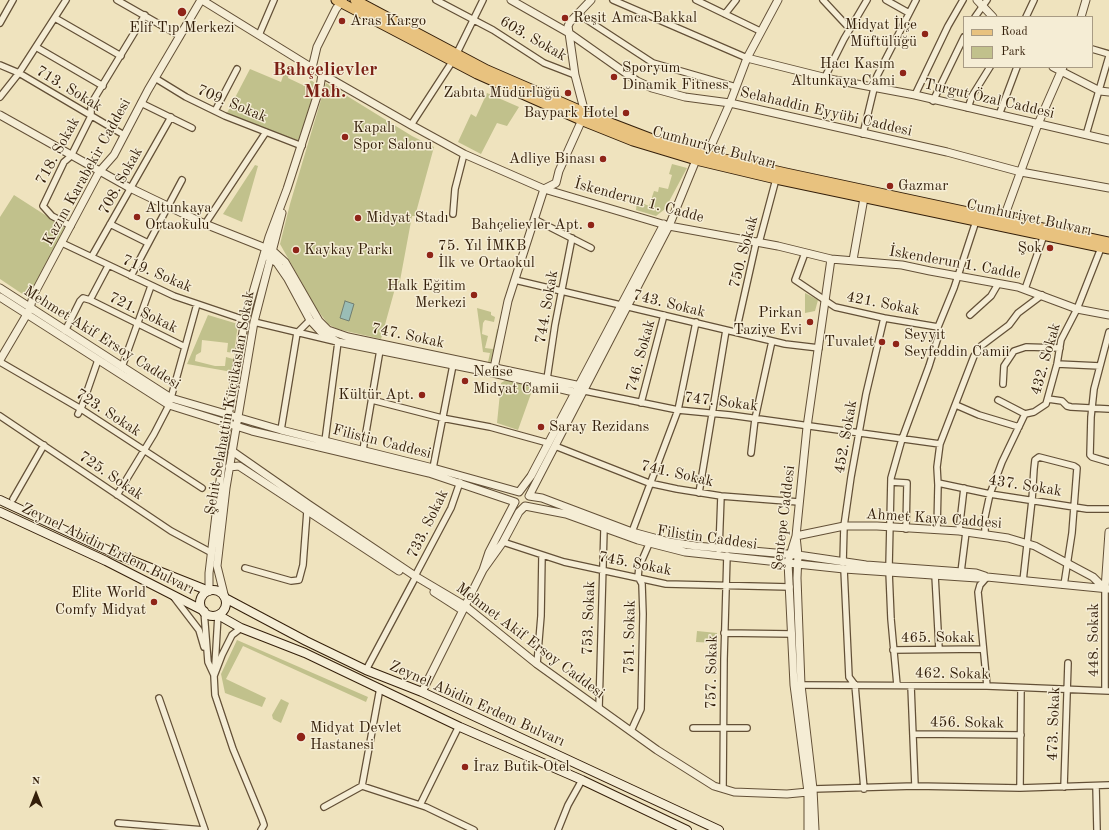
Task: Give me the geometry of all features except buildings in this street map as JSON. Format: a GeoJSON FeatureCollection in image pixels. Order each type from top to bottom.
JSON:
{"type":"FeatureCollection","features":[{"type":"Feature","properties":{"kind":"main road","name":"Cumhuriyet Bulvarı"},"geometry":{"type":"LineString","coordinates":[[355,0],[454,59]]}},
{"type":"Feature","properties":{"kind":"main road","name":"Cumhuriyet Bulvarı"},"geometry":{"type":"LineString","coordinates":[[340,1],[454,59],[584,117],[633,141],[696,160],[776,179],[1044,235],[1106,246]]}},
{"type":"Feature","properties":{"kind":"main road","name":"Cumhuriyet Bulvarı"},"geometry":{"type":"LineString","coordinates":[[584,117],[660,142],[707,155],[1003,220],[1106,246]]}},
{"type":"Feature","properties":{"kind":"main road","name":"Zeynel Abidin Erdem Bulvarı"},"geometry":{"type":"LineString","coordinates":[[0,500],[118,555],[209,592]]}},
{"type":"Feature","properties":{"kind":"main road","name":"Zeynel Abidin Erdem Bulvarı"},"geometry":{"type":"LineString","coordinates":[[0,512],[106,561],[204,611]]}},
{"type":"Feature","properties":{"kind":"main road"},"geometry":{"type":"LineString","coordinates":[[217,591],[225,598],[226,606],[218,615],[212,616],[204,611],[201,600],[209,592],[217,591]]}},
{"type":"Feature","properties":{"kind":"main road","name":"Zeynel Abidin Erdem Bulvarı"},"geometry":{"type":"LineString","coordinates":[[225,598],[306,641],[366,670],[422,692],[719,830]]}},
{"type":"Feature","properties":{"kind":"main road","name":"Zeynel Abidin Erdem Bulvarı"},"geometry":{"type":"LineString","coordinates":[[218,615],[241,628],[305,653],[460,727],[582,780],[687,830]]}},
{"type":"Feature","properties":{"kind":"street"},"geometry":{"type":"LineString","coordinates":[[0,23],[3,12],[13,0]]}},
{"type":"Feature","properties":{"kind":"street"},"geometry":{"type":"LineString","coordinates":[[0,97],[36,47],[66,0]]}},
{"type":"Feature","properties":{"kind":"street"},"geometry":{"type":"LineString","coordinates":[[117,0],[180,36]]}},
{"type":"Feature","properties":{"kind":"street","name":"İskenderun 1. Cadde"},"geometry":{"type":"LineString","coordinates":[[201,0],[322,74],[411,125],[464,154],[544,189],[666,225],[831,259],[902,265],[1024,289],[1077,309],[1109,315]]}},
{"type":"Feature","properties":{"kind":"street","name":"Kazım Karabekir Caddesi"},"geometry":{"type":"LineString","coordinates":[[0,361],[28,311],[33,296],[99,172],[114,155],[155,78],[201,0]]}},
{"type":"Feature","properties":{"kind":"street"},"geometry":{"type":"LineString","coordinates":[[259,35],[274,0]]}},
{"type":"Feature","properties":{"kind":"street","name":"603. Sokak"},"geometry":{"type":"LineString","coordinates":[[436,0],[474,19],[544,63],[575,75]]}},
{"type":"Feature","properties":{"kind":"street"},"geometry":{"type":"LineString","coordinates":[[411,125],[454,59],[483,0]]}},
{"type":"Feature","properties":{"kind":"street","name":"Selahaddin Eyyübi Caddesi"},"geometry":{"type":"LineString","coordinates":[[511,0],[569,33],[637,81],[652,88],[685,97],[730,103],[947,152],[1021,172],[1109,188]]}},
{"type":"Feature","properties":{"kind":"street"},"geometry":{"type":"LineString","coordinates":[[494,368],[508,301],[544,189],[556,183],[562,164],[584,117],[575,75],[569,33],[570,22],[591,0]]}},
{"type":"Feature","properties":{"kind":"street"},"geometry":{"type":"LineString","coordinates":[[613,0],[747,58]]}},
{"type":"Feature","properties":{"kind":"street"},"geometry":{"type":"LineString","coordinates":[[696,0],[760,31]]}},
{"type":"Feature","properties":{"kind":"street"},"geometry":{"type":"LineString","coordinates":[[725,14],[736,0]]}},
{"type":"Feature","properties":{"kind":"street"},"geometry":{"type":"LineString","coordinates":[[707,155],[730,103],[747,58],[760,31],[778,0]]}},
{"type":"Feature","properties":{"kind":"street"},"geometry":{"type":"LineString","coordinates":[[823,0],[850,29]]}},
{"type":"Feature","properties":{"kind":"street"},"geometry":{"type":"LineString","coordinates":[[825,77],[867,0]]}},
{"type":"Feature","properties":{"kind":"street"},"geometry":{"type":"LineString","coordinates":[[886,0],[909,13]]}},
{"type":"Feature","properties":{"kind":"street"},"geometry":{"type":"LineString","coordinates":[[863,134],[877,76],[916,0]]}},
{"type":"Feature","properties":{"kind":"street"},"geometry":{"type":"LineString","coordinates":[[915,96],[948,26],[963,0]]}},
{"type":"Feature","properties":{"kind":"street"},"geometry":{"type":"LineString","coordinates":[[977,0],[985,3],[992,16]]}},
{"type":"Feature","properties":{"kind":"street"},"geometry":{"type":"LineString","coordinates":[[1026,16],[1034,0]]}},
{"type":"Feature","properties":{"kind":"street"},"geometry":{"type":"LineString","coordinates":[[1081,16],[1086,0]]}},
{"type":"Feature","properties":{"kind":"street"},"geometry":{"type":"LineString","coordinates":[[312,68],[317,47],[340,1]]}},
{"type":"Feature","properties":{"kind":"street"},"geometry":{"type":"LineString","coordinates":[[976,16],[985,3]]}},
{"type":"Feature","properties":{"kind":"street"},"geometry":{"type":"LineString","coordinates":[[578,14],[653,63],[736,88]]}},
{"type":"Feature","properties":{"kind":"street","name":"718. Sokak"},"geometry":{"type":"LineString","coordinates":[[71,226],[52,216],[43,206],[64,162],[71,156],[91,116],[91,104],[121,56],[144,15]]}},
{"type":"Feature","properties":{"kind":"street"},"geometry":{"type":"LineString","coordinates":[[55,18],[121,56]]}},
{"type":"Feature","properties":{"kind":"street"},"geometry":{"type":"LineString","coordinates":[[933,101],[963,39]]}},
{"type":"Feature","properties":{"kind":"street"},"geometry":{"type":"LineString","coordinates":[[36,47],[103,86]]}},
{"type":"Feature","properties":{"kind":"street"},"geometry":{"type":"LineString","coordinates":[[1086,135],[1100,91],[1109,55],[1093,49]]}},
{"type":"Feature","properties":{"kind":"street","name":"Turgut Özal Caddesi"},"geometry":{"type":"LineString","coordinates":[[747,58],[825,77],[1109,140]]}},
{"type":"Feature","properties":{"kind":"street","name":"713. Sokak"},"geometry":{"type":"LineString","coordinates":[[0,65],[18,73],[124,136]]}},
{"type":"Feature","properties":{"kind":"street"},"geometry":{"type":"LineString","coordinates":[[968,108],[972,96],[989,68]]}},
{"type":"Feature","properties":{"kind":"street"},"geometry":{"type":"LineString","coordinates":[[999,115],[1017,68]]}},
{"type":"Feature","properties":{"kind":"street"},"geometry":{"type":"LineString","coordinates":[[215,111],[237,69]]}},
{"type":"Feature","properties":{"kind":"street"},"geometry":{"type":"LineString","coordinates":[[1003,220],[1038,124],[1062,69],[1100,91],[1109,92]]}},
{"type":"Feature","properties":{"kind":"street","name":"Şehit Selahattin Küçükaslan Sokak"},"geometry":{"type":"LineString","coordinates":[[209,592],[208,580],[228,419],[245,320],[264,252],[302,146],[320,87],[322,74]]}},
{"type":"Feature","properties":{"kind":"street","name":"709. Sokak"},"geometry":{"type":"LineString","coordinates":[[155,78],[186,97],[215,111],[302,146]]}},
{"type":"Feature","properties":{"kind":"street"},"geometry":{"type":"LineString","coordinates":[[141,103],[192,128]]}},
{"type":"Feature","properties":{"kind":"street"},"geometry":{"type":"LineString","coordinates":[[0,115],[99,172],[130,188],[264,252],[272,254],[288,279],[310,320],[321,332],[338,342]]}},
{"type":"Feature","properties":{"kind":"street","name":"708. Sokak"},"geometry":{"type":"LineString","coordinates":[[92,256],[171,117]]}},
{"type":"Feature","properties":{"kind":"street"},"geometry":{"type":"LineString","coordinates":[[205,224],[266,132]]}},
{"type":"Feature","properties":{"kind":"street"},"geometry":{"type":"LineString","coordinates":[[453,214],[455,189],[464,154]]}},
{"type":"Feature","properties":{"kind":"street"},"geometry":{"type":"LineString","coordinates":[[422,692],[463,607],[483,570],[503,542],[519,512],[529,503],[529,496],[576,389],[666,225],[696,160]]}},
{"type":"Feature","properties":{"kind":"street","name":"750. Sokak"},"geometry":{"type":"LineString","coordinates":[[736,332],[756,243],[760,239],[776,179]]}},
{"type":"Feature","properties":{"kind":"street"},"geometry":{"type":"LineString","coordinates":[[131,276],[182,180]]}},
{"type":"Feature","properties":{"kind":"street","name":"Şehit Selahattin Küçükaslan Sokak"},"geometry":{"type":"LineString","coordinates":[[225,598],[217,566],[229,467],[254,322],[287,189]]}},
{"type":"Feature","properties":{"kind":"street"},"geometry":{"type":"LineString","coordinates":[[853,260],[864,198]]}},
{"type":"Feature","properties":{"kind":"street"},"geometry":{"type":"LineString","coordinates":[[534,220],[592,248]]}},
{"type":"Feature","properties":{"kind":"street"},"geometry":{"type":"LineString","coordinates":[[897,685],[893,650],[889,569],[891,482],[902,440],[939,334],[938,327],[958,276],[976,221]]}},
{"type":"Feature","properties":{"kind":"street"},"geometry":{"type":"LineString","coordinates":[[110,224],[148,243]]}},
{"type":"Feature","properties":{"kind":"street"},"geometry":{"type":"LineString","coordinates":[[1024,289],[1044,235]]}},
{"type":"Feature","properties":{"kind":"street","name":"744. Sokak"},"geometry":{"type":"LineString","coordinates":[[547,379],[572,238]]}},
{"type":"Feature","properties":{"kind":"street","name":"719. Sokak"},"geometry":{"type":"LineString","coordinates":[[62,243],[92,256],[108,266],[151,286],[197,304],[245,320]]}},
{"type":"Feature","properties":{"kind":"street","name":"432. Sokak"},"geometry":{"type":"LineString","coordinates":[[985,534],[985,517],[990,494],[1002,462],[1025,414],[1043,407],[1048,399],[1057,364],[1061,340],[1106,246]]}},
{"type":"Feature","properties":{"kind":"street","name":"421. Sokak"},"geometry":{"type":"LineString","coordinates":[[805,253],[795,280],[805,289],[835,307],[884,318],[938,327]]}},
{"type":"Feature","properties":{"kind":"street","name":"747. Sokak"},"geometry":{"type":"LineString","coordinates":[[272,254],[285,262],[319,321],[328,330],[348,337],[547,379],[576,389]]}},
{"type":"Feature","properties":{"kind":"street","name":"Şentepe Caddesi"},"geometry":{"type":"LineString","coordinates":[[808,830],[811,791],[792,634],[789,558],[796,536],[807,427],[831,259]]}},
{"type":"Feature","properties":{"kind":"street"},"geometry":{"type":"LineString","coordinates":[[65,331],[80,301],[83,298],[90,300],[108,266]]}},
{"type":"Feature","properties":{"kind":"street","name":"743. Sokak"},"geometry":{"type":"LineString","coordinates":[[515,280],[772,341],[819,348]]}},
{"type":"Feature","properties":{"kind":"street"},"geometry":{"type":"LineString","coordinates":[[970,316],[991,296],[998,284]]}},
{"type":"Feature","properties":{"kind":"street"},"geometry":{"type":"LineString","coordinates":[[122,367],[151,286]]}},
{"type":"Feature","properties":{"kind":"street","name":"Mehmet Akif Ersoy Caddesi"},"geometry":{"type":"LineString","coordinates":[[0,288],[28,311],[98,360],[170,402],[228,419],[237,426]]}},
{"type":"Feature","properties":{"kind":"street"},"geometry":{"type":"LineString","coordinates":[[937,530],[937,467],[940,444],[978,349],[1009,325],[1018,313],[1042,295]]}},
{"type":"Feature","properties":{"kind":"street","name":"Mehmet Akif Ersoy Caddesi"},"geometry":{"type":"LineString","coordinates":[[0,297],[65,331],[122,367],[170,402]]}},
{"type":"Feature","properties":{"kind":"street","name":"721. Sokak"},"geometry":{"type":"LineString","coordinates":[[90,300],[185,347]]}},
{"type":"Feature","properties":{"kind":"street"},"geometry":{"type":"LineString","coordinates":[[117,495],[144,451],[170,402],[197,304]]}},
{"type":"Feature","properties":{"kind":"street"},"geometry":{"type":"LineString","coordinates":[[483,570],[489,552],[515,502],[515,497],[531,476],[585,391],[623,305]]}},
{"type":"Feature","properties":{"kind":"street","name":"746. Sokak"},"geometry":{"type":"LineString","coordinates":[[641,403],[664,315]]}},
{"type":"Feature","properties":{"kind":"street","name":"452. Sokak"},"geometry":{"type":"LineString","coordinates":[[864,789],[855,685],[849,677],[844,566],[844,526],[859,434],[884,318]]}},
{"type":"Feature","properties":{"kind":"street"},"geometry":{"type":"LineString","coordinates":[[281,430],[297,333],[310,320]]}},
{"type":"Feature","properties":{"kind":"street"},"geometry":{"type":"LineString","coordinates":[[254,322],[338,342],[585,391]]}},
{"type":"Feature","properties":{"kind":"street"},"geometry":{"type":"LineString","coordinates":[[632,532],[649,483],[678,410],[696,322]]}},
{"type":"Feature","properties":{"kind":"street"},"geometry":{"type":"LineString","coordinates":[[699,493],[726,330]]}},
{"type":"Feature","properties":{"kind":"street"},"geometry":{"type":"LineString","coordinates":[[1109,332],[1094,389],[1090,455],[1092,458],[1109,462]]}},
{"type":"Feature","properties":{"kind":"street"},"geometry":{"type":"LineString","coordinates":[[751,453],[755,419],[772,341]]}},
{"type":"Feature","properties":{"kind":"street"},"geometry":{"type":"LineString","coordinates":[[325,441],[338,342]]}},
{"type":"Feature","properties":{"kind":"street"},"geometry":{"type":"LineString","coordinates":[[1003,384],[1004,366],[1014,351],[1026,347],[1060,348]]}},
{"type":"Feature","properties":{"kind":"street"},"geometry":{"type":"LineString","coordinates":[[363,450],[380,350]]}},
{"type":"Feature","properties":{"kind":"street"},"geometry":{"type":"LineString","coordinates":[[79,411],[98,360]]}},
{"type":"Feature","properties":{"kind":"street","name":"723. Sokak"},"geometry":{"type":"LineString","coordinates":[[0,361],[202,488]]}},
{"type":"Feature","properties":{"kind":"street"},"geometry":{"type":"LineString","coordinates":[[1057,364],[1100,366]]}},
{"type":"Feature","properties":{"kind":"street"},"geometry":{"type":"LineString","coordinates":[[432,468],[452,365]]}},
{"type":"Feature","properties":{"kind":"street","name":"747. Sokak"},"geometry":{"type":"LineString","coordinates":[[585,391],[678,410],[712,413],[940,444]]}},
{"type":"Feature","properties":{"kind":"street"},"geometry":{"type":"LineString","coordinates":[[1048,399],[1062,401],[1067,406],[1109,409]]}},
{"type":"Feature","properties":{"kind":"street","name":"741. Sokak"},"geometry":{"type":"LineString","coordinates":[[372,400],[442,418],[490,426],[551,445],[649,483],[722,496],[799,502]]}},
{"type":"Feature","properties":{"kind":"street"},"geometry":{"type":"LineString","coordinates":[[998,400],[1025,414]]}},
{"type":"Feature","properties":{"kind":"street"},"geometry":{"type":"LineString","coordinates":[[956,405],[979,415],[1019,427]]}},
{"type":"Feature","properties":{"kind":"street","name":"725. Sokak"},"geometry":{"type":"LineString","coordinates":[[0,416],[171,531],[212,553]]}},
{"type":"Feature","properties":{"kind":"street","name":"Mehmet Akif Ersoy Caddesi"},"geometry":{"type":"LineString","coordinates":[[228,419],[238,418]]}},
{"type":"Feature","properties":{"kind":"street","name":"Filistin Caddesi"},"geometry":{"type":"LineString","coordinates":[[238,418],[519,492]]}},
{"type":"Feature","properties":{"kind":"street","name":"Filistin Caddesi"},"geometry":{"type":"LineString","coordinates":[[237,426],[252,431],[428,473],[460,482],[515,502]]}},
{"type":"Feature","properties":{"kind":"street"},"geometry":{"type":"LineString","coordinates":[[13,499],[44,445]]}},
{"type":"Feature","properties":{"kind":"street"},"geometry":{"type":"LineString","coordinates":[[232,451],[415,578]]}},
{"type":"Feature","properties":{"kind":"street"},"geometry":{"type":"LineString","coordinates":[[1023,580],[1036,458],[1074,466],[1077,468],[1078,479],[1073,506],[1074,511],[1068,564],[1064,585]]}},
{"type":"Feature","properties":{"kind":"street"},"geometry":{"type":"LineString","coordinates":[[229,467],[239,466],[307,511],[415,578]]}},
{"type":"Feature","properties":{"kind":"street","name":"733. Sokak"},"geometry":{"type":"LineString","coordinates":[[366,670],[451,508],[460,482]]}},
{"type":"Feature","properties":{"kind":"street"},"geometry":{"type":"LineString","coordinates":[[891,482],[907,484],[906,529]]}},
{"type":"Feature","properties":{"kind":"street","name":"437. Sokak"},"geometry":{"type":"LineString","coordinates":[[938,483],[990,494],[1087,509],[1109,509]]}},
{"type":"Feature","properties":{"kind":"street"},"geometry":{"type":"LineString","coordinates":[[961,572],[964,488]]}},
{"type":"Feature","properties":{"kind":"street"},"geometry":{"type":"LineString","coordinates":[[519,492],[526,492],[529,496]]}},
{"type":"Feature","properties":{"kind":"street","name":"Filistin Caddesi"},"geometry":{"type":"LineString","coordinates":[[529,496],[542,498],[632,532],[669,542],[722,553]]}},
{"type":"Feature","properties":{"kind":"street","name":"757. Sokak"},"geometry":{"type":"LineString","coordinates":[[722,496],[722,553],[726,585],[724,633],[723,788]]}},
{"type":"Feature","properties":{"kind":"street"},"geometry":{"type":"LineString","coordinates":[[515,502],[518,505],[525,506]]}},
{"type":"Feature","properties":{"kind":"street","name":"Filistin Caddesi"},"geometry":{"type":"LineString","coordinates":[[525,506],[566,514],[649,544],[685,552],[789,558],[798,555],[844,566]]}},
{"type":"Feature","properties":{"kind":"street"},"geometry":{"type":"LineString","coordinates":[[245,568],[291,581],[300,580],[303,565],[307,511]]}},
{"type":"Feature","properties":{"kind":"street","name":"Ahmet Kaya Caddesi"},"geometry":{"type":"LineString","coordinates":[[796,536],[844,526],[962,531],[985,534],[1026,542],[1093,577],[1107,589]]}},
{"type":"Feature","properties":{"kind":"street","name":"753. Sokak"},"geometry":{"type":"LineString","coordinates":[[599,708],[604,529]]}},
{"type":"Feature","properties":{"kind":"street"},"geometry":{"type":"LineString","coordinates":[[1107,589],[1109,532]]}},
{"type":"Feature","properties":{"kind":"street"},"geometry":{"type":"LineString","coordinates":[[796,536],[798,555],[798,685]]}},
{"type":"Feature","properties":{"kind":"street","name":"745. Sokak"},"geometry":{"type":"LineString","coordinates":[[503,542],[542,555],[666,584],[790,587]]}},
{"type":"Feature","properties":{"kind":"street","name":"751. Sokak"},"geometry":{"type":"LineString","coordinates":[[631,732],[641,709],[643,614],[642,584],[638,577],[640,561],[649,544]]}},
{"type":"Feature","properties":{"kind":"street"},"geometry":{"type":"LineString","coordinates":[[537,664],[541,616],[542,555]]}},
{"type":"Feature","properties":{"kind":"street","name":"Filistin Caddesi"},"geometry":{"type":"LineString","coordinates":[[789,558],[798,563],[976,573],[987,577]]}},
{"type":"Feature","properties":{"kind":"street","name":"Filistin Caddesi"},"geometry":{"type":"LineString","coordinates":[[889,569],[935,576],[987,577],[1107,589]]}},
{"type":"Feature","properties":{"kind":"street"},"geometry":{"type":"LineString","coordinates":[[935,576],[939,649]]}},
{"type":"Feature","properties":{"kind":"street"},"geometry":{"type":"LineString","coordinates":[[987,577],[980,585],[978,592],[987,686]]}},
{"type":"Feature","properties":{"kind":"street","name":"Mehmet Akif Ersoy Caddesi"},"geometry":{"type":"LineString","coordinates":[[415,578],[463,607],[537,664],[631,732],[714,786],[734,792],[787,794],[811,791]]}},
{"type":"Feature","properties":{"kind":"street","name":"448. Sokak"},"geometry":{"type":"LineString","coordinates":[[1107,589],[1107,691]]}},
{"type":"Feature","properties":{"kind":"street"},"geometry":{"type":"LineString","coordinates":[[172,594],[199,630],[207,655]]}},
{"type":"Feature","properties":{"kind":"street"},"geometry":{"type":"LineString","coordinates":[[204,611],[208,662],[214,676]]}},
{"type":"Feature","properties":{"kind":"street"},"geometry":{"type":"LineString","coordinates":[[218,615],[214,676],[215,695],[234,749],[262,819],[264,825],[261,830]]}},
{"type":"Feature","properties":{"kind":"street"},"geometry":{"type":"LineString","coordinates":[[214,676],[226,644],[232,635],[241,628]]}},
{"type":"Feature","properties":{"kind":"street"},"geometry":{"type":"LineString","coordinates":[[724,633],[792,634]]}},
{"type":"Feature","properties":{"kind":"street","name":"465. Sokak"},"geometry":{"type":"LineString","coordinates":[[893,650],[983,650]]}},
{"type":"Feature","properties":{"kind":"street","name":"473. Sokak"},"geometry":{"type":"LineString","coordinates":[[1064,786],[1068,663]]}},
{"type":"Feature","properties":{"kind":"street","name":"462. Sokak"},"geometry":{"type":"LineString","coordinates":[[798,685],[987,686],[1107,691]]}},
{"type":"Feature","properties":{"kind":"street"},"geometry":{"type":"LineString","coordinates":[[911,686],[915,786]]}},
{"type":"Feature","properties":{"kind":"street"},"geometry":{"type":"LineString","coordinates":[[362,786],[380,688]]}},
{"type":"Feature","properties":{"kind":"street"},"geometry":{"type":"LineString","coordinates":[[1020,788],[1021,688]]}},
{"type":"Feature","properties":{"kind":"street"},"geometry":{"type":"LineString","coordinates":[[118,823],[205,830],[159,698]]}},
{"type":"Feature","properties":{"kind":"street"},"geometry":{"type":"LineString","coordinates":[[420,805],[456,730],[460,727]]}},
{"type":"Feature","properties":{"kind":"street"},"geometry":{"type":"LineString","coordinates":[[694,728],[747,728]]}},
{"type":"Feature","properties":{"kind":"street","name":"456. Sokak"},"geometry":{"type":"LineString","coordinates":[[914,734],[1021,735]]}},
{"type":"Feature","properties":{"kind":"street"},"geometry":{"type":"LineString","coordinates":[[558,830],[568,805],[582,780]]}},
{"type":"Feature","properties":{"kind":"street"},"geometry":{"type":"LineString","coordinates":[[815,830],[811,791],[915,786],[1020,788],[1109,785]]}},
{"type":"Feature","properties":{"kind":"street"},"geometry":{"type":"LineString","coordinates":[[324,807],[362,786],[420,805],[474,830]]}},
{"type":"Feature","properties":{"kind":"street"},"geometry":{"type":"LineString","coordinates":[[1096,786],[1097,830]]}},
{"type":"Feature","properties":{"kind":"green space"},"geometry":{"type":"Polygon","coordinates":[[[287,65],[291,67],[288,78],[307,87],[311,80],[316,84],[300,141],[252,124],[227,113],[250,69],[281,82],[287,65]]]}},
{"type":"Feature","properties":{"kind":"green space"},"geometry":{"type":"Polygon","coordinates":[[[326,83],[412,136],[434,147],[415,216],[412,216],[399,286],[396,285],[381,339],[337,329],[328,324],[316,308],[280,244],[290,204],[326,83]]]}},
{"type":"Feature","properties":{"kind":"green space"},"geometry":{"type":"Polygon","coordinates":[[[487,93],[519,107],[507,126],[497,123],[481,154],[458,142],[471,114],[476,117],[487,93]]]}},
{"type":"Feature","properties":{"kind":"green space"},"geometry":{"type":"Polygon","coordinates":[[[672,164],[687,168],[665,209],[656,216],[636,210],[637,201],[649,206],[654,191],[658,192],[659,187],[668,189],[672,175],[669,174],[672,164]]]}},
{"type":"Feature","properties":{"kind":"green space"},"geometry":{"type":"Polygon","coordinates":[[[255,165],[258,166],[242,222],[223,214],[255,165]]]}},
{"type":"Feature","properties":{"kind":"green space"},"geometry":{"type":"Polygon","coordinates":[[[14,195],[67,229],[27,297],[0,279],[0,217],[14,195]]]}},
{"type":"Feature","properties":{"kind":"green space"},"geometry":{"type":"Polygon","coordinates":[[[805,293],[818,300],[815,311],[805,313],[805,293]]]}},
{"type":"Feature","properties":{"kind":"green space"},"geometry":{"type":"Polygon","coordinates":[[[477,308],[491,312],[491,315],[495,317],[494,322],[485,320],[483,323],[482,334],[488,336],[485,348],[493,349],[497,329],[500,330],[494,359],[490,362],[488,362],[490,353],[483,352],[477,308]]]}},
{"type":"Feature","properties":{"kind":"green space"},"geometry":{"type":"Polygon","coordinates":[[[208,315],[238,324],[234,353],[227,352],[228,343],[202,340],[201,352],[196,355],[195,361],[215,366],[225,366],[226,357],[233,359],[232,372],[187,364],[208,315]]]}},
{"type":"Feature","properties":{"kind":"green space"},"geometry":{"type":"Polygon","coordinates":[[[506,380],[533,388],[518,430],[497,423],[501,383],[506,380]]]}},
{"type":"Feature","properties":{"kind":"green space"},"geometry":{"type":"Polygon","coordinates":[[[697,631],[717,633],[716,643],[696,642],[697,631]]]}},
{"type":"Feature","properties":{"kind":"green space"},"geometry":{"type":"Polygon","coordinates":[[[237,640],[368,697],[366,702],[243,646],[226,679],[266,698],[262,707],[225,693],[221,674],[237,640]]]}},
{"type":"Feature","properties":{"kind":"green space"},"geometry":{"type":"Polygon","coordinates":[[[281,699],[289,703],[281,723],[273,719],[272,715],[281,699]]]}},
{"type":"Feature","properties":{"kind":"water"},"geometry":{"type":"Polygon","coordinates":[[[345,301],[354,304],[349,321],[340,318],[345,301]]]}},
{"type":"Feature","properties":{"kind":"place","name":"Elif Tıp Merkezi"},"geometry":{"type":"Point","coordinates":[182,12]}},
{"type":"Feature","properties":{"kind":"place","name":"Reşit Amca Bakkal"},"geometry":{"type":"Point","coordinates":[565,18]}},
{"type":"Feature","properties":{"kind":"place","name":"Aras Kargo"},"geometry":{"type":"Point","coordinates":[342,21]}},
{"type":"Feature","properties":{"kind":"place","name":"Midyat İlçe Müftülüğü"},"geometry":{"type":"Point","coordinates":[925,34]}},
{"type":"Feature","properties":{"kind":"place","name":"Hacı Kasım Altunkaya Cami"},"geometry":{"type":"Point","coordinates":[903,73]}},
{"type":"Feature","properties":{"kind":"place","name":"Sporyum Dinamik Fitness"},"geometry":{"type":"Point","coordinates":[614,77]}},
{"type":"Feature","properties":{"kind":"place","name":"Zabıta Müdürlüğü"},"geometry":{"type":"Point","coordinates":[568,93]}},
{"type":"Feature","properties":{"kind":"place","name":"Baypark Hotel"},"geometry":{"type":"Point","coordinates":[626,113]}},
{"type":"Feature","properties":{"kind":"place","name":"Kapalı Spor Salonu"},"geometry":{"type":"Point","coordinates":[345,137]}},
{"type":"Feature","properties":{"kind":"place","name":"Adliye Binası"},"geometry":{"type":"Point","coordinates":[603,159]}},
{"type":"Feature","properties":{"kind":"place","name":"Gazmar"},"geometry":{"type":"Point","coordinates":[890,186]}},
{"type":"Feature","properties":{"kind":"place","name":"Altunkaya Ortaokulu"},"geometry":{"type":"Point","coordinates":[137,217]}},
{"type":"Feature","properties":{"kind":"place","name":"Midyat Stadı"},"geometry":{"type":"Point","coordinates":[358,218]}},
{"type":"Feature","properties":{"kind":"place","name":"Bahçelievler Apt."},"geometry":{"type":"Point","coordinates":[591,225]}},
{"type":"Feature","properties":{"kind":"place","name":"Şok"},"geometry":{"type":"Point","coordinates":[1050,248]}},
{"type":"Feature","properties":{"kind":"place","name":"Kaykay Parkı"},"geometry":{"type":"Point","coordinates":[296,250]}},
{"type":"Feature","properties":{"kind":"place","name":"75. Yıl İMKB İlk ve Ortaokul"},"geometry":{"type":"Point","coordinates":[430,255]}},
{"type":"Feature","properties":{"kind":"place","name":"Halk Eğitim Merkezi"},"geometry":{"type":"Point","coordinates":[474,295]}},
{"type":"Feature","properties":{"kind":"place","name":"Pirkan Taziye Evi"},"geometry":{"type":"Point","coordinates":[810,322]}},
{"type":"Feature","properties":{"kind":"place","name":"Tuvalet"},"geometry":{"type":"Point","coordinates":[882,342]}},
{"type":"Feature","properties":{"kind":"place","name":"Seyyit Seyfeddin Camii"},"geometry":{"type":"Point","coordinates":[896,344]}},
{"type":"Feature","properties":{"kind":"place","name":"Nefise Midyat Camii"},"geometry":{"type":"Point","coordinates":[465,381]}},
{"type":"Feature","properties":{"kind":"place","name":"Kültür Apt."},"geometry":{"type":"Point","coordinates":[422,395]}},
{"type":"Feature","properties":{"kind":"place","name":"Saray Rezidans"},"geometry":{"type":"Point","coordinates":[541,427]}},
{"type":"Feature","properties":{"kind":"place","name":"Elite World Comfy Midyat"},"geometry":{"type":"Point","coordinates":[154,602]}},
{"type":"Feature","properties":{"kind":"place","name":"Midyat Devlet Hastanesi"},"geometry":{"type":"Point","coordinates":[301,737]}},
{"type":"Feature","properties":{"kind":"place","name":"İraz Butik Otel"},"geometry":{"type":"Point","coordinates":[465,767]}},
{"type":"Feature","properties":{"kind":"district","name":"Bahçelievler Mah."},"geometry":{"type":"Point","coordinates":[325,81]}}]}
